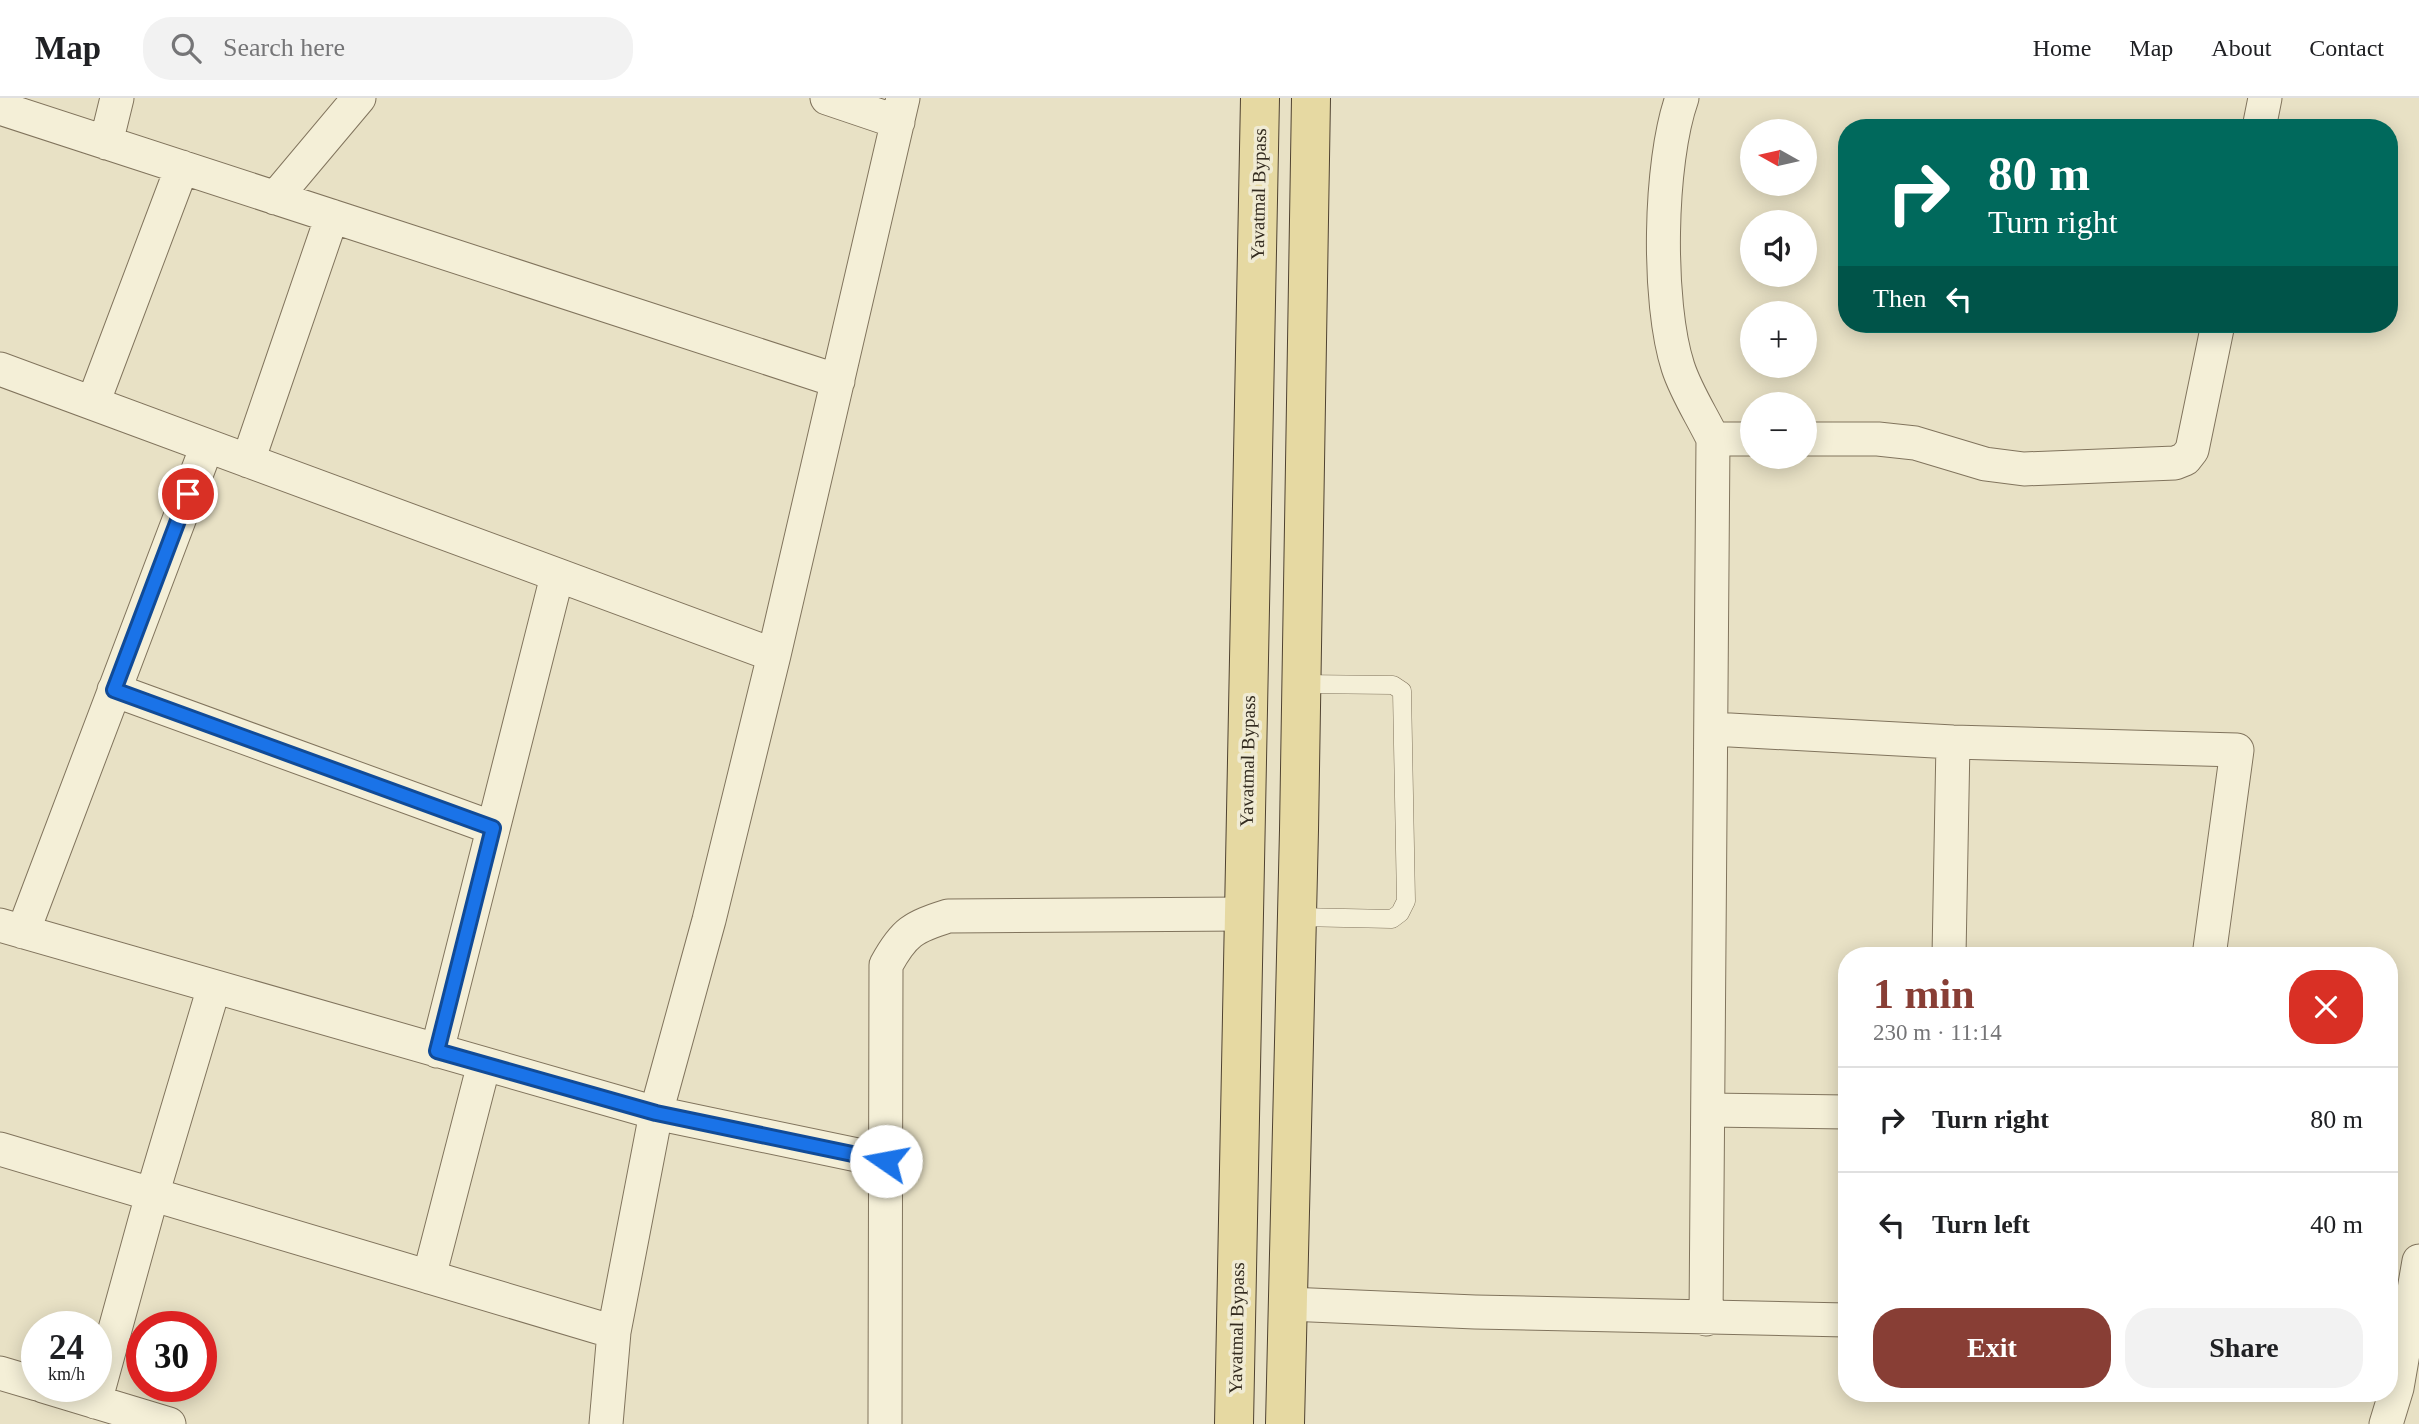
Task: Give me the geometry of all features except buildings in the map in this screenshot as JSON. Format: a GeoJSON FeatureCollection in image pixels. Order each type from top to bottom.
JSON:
{"type":"FeatureCollection","features":[{"type":"Feature","properties":{"kind":"main road","name":"Yavatmal Bypass"},"geometry":{"type":"LineString","coordinates":[[1234,1424],[1260,98]]}},
{"type":"Feature","properties":{"kind":"main road"},"geometry":{"type":"LineString","coordinates":[[1285,1424],[1311,98]]}},
{"type":"Feature","properties":{"kind":"street"},"geometry":{"type":"LineString","coordinates":[[106,143],[117,98]]}},
{"type":"Feature","properties":{"kind":"street"},"geometry":{"type":"LineString","coordinates":[[275,198],[359,98]]}},
{"type":"Feature","properties":{"kind":"street"},"geometry":{"type":"LineString","coordinates":[[606,1424],[614,1332],[656,1113],[709,920],[774,655],[900,110],[827,98]]}},
{"type":"Feature","properties":{"kind":"street"},"geometry":{"type":"LineString","coordinates":[[1682,98],[1665,204],[1664,258],[1668,320],[1678,368],[1713,439],[1706,1319]]}},
{"type":"Feature","properties":{"kind":"street"},"geometry":{"type":"LineString","coordinates":[[2261,119],[2265,98]]}},
{"type":"Feature","properties":{"kind":"street"},"geometry":{"type":"LineString","coordinates":[[0,108],[838,381]]}},
{"type":"Feature","properties":{"kind":"street"},"geometry":{"type":"LineString","coordinates":[[93,403],[182,167]]}},
{"type":"Feature","properties":{"kind":"street"},"geometry":{"type":"LineString","coordinates":[[248,461],[332,216]]}},
{"type":"Feature","properties":{"kind":"street"},"geometry":{"type":"LineString","coordinates":[[1817,439],[1878,439],[1915,443],[1985,464],[2024,469],[2175,463],[2185,459],[2192,450],[2216,333]]}},
{"type":"Feature","properties":{"kind":"street"},"geometry":{"type":"LineString","coordinates":[[2,376],[93,403],[774,655]]}},
{"type":"Feature","properties":{"kind":"street"},"geometry":{"type":"LineString","coordinates":[[1713,439],[1740,439]]}},
{"type":"Feature","properties":{"kind":"street"},"geometry":{"type":"LineString","coordinates":[[206,446],[114,690],[12,928],[656,1113],[886,1161]]}},
{"type":"Feature","properties":{"kind":"street"},"geometry":{"type":"LineString","coordinates":[[437,1051],[557,576]]}},
{"type":"Feature","properties":{"kind":"street"},"geometry":{"type":"LineString","coordinates":[[114,690],[493,828]]}},
{"type":"Feature","properties":{"kind":"street"},"geometry":{"type":"LineString","coordinates":[[1712,729],[1954,742],[2237,750],[2210,947]]}},
{"type":"Feature","properties":{"kind":"street"},"geometry":{"type":"LineString","coordinates":[[1949,947],[1954,742]]}},
{"type":"Feature","properties":{"kind":"street"},"geometry":{"type":"LineString","coordinates":[[885,1424],[886,965],[900,940],[917,926],[948,916],[1244,914]]}},
{"type":"Feature","properties":{"kind":"street"},"geometry":{"type":"LineString","coordinates":[[112,1340],[214,987]]}},
{"type":"Feature","properties":{"kind":"street"},"geometry":{"type":"LineString","coordinates":[[429,1277],[484,1064]]}},
{"type":"Feature","properties":{"kind":"street"},"geometry":{"type":"LineString","coordinates":[[1708,1110],[1838,1112]]}},
{"type":"Feature","properties":{"kind":"street"},"geometry":{"type":"LineString","coordinates":[[0,1149],[614,1332]]}},
{"type":"Feature","properties":{"kind":"street"},"geometry":{"type":"LineString","coordinates":[[2398,1363],[2419,1261]]}},
{"type":"Feature","properties":{"kind":"street"},"geometry":{"type":"LineString","coordinates":[[1288,1304],[1706,1319],[1838,1320]]}},
{"type":"Feature","properties":{"kind":"street"},"geometry":{"type":"LineString","coordinates":[[0,1373],[21,1379]]}},
{"type":"Feature","properties":{"kind":"street"},"geometry":{"type":"LineString","coordinates":[[95,1402],[169,1424]]}},
{"type":"Feature","properties":{"kind":"street"},"geometry":{"type":"LineString","coordinates":[[2386,1424],[2390,1402]]}},
{"type":"Feature","properties":{"kind":"lane"},"geometry":{"type":"LineString","coordinates":[[1297,917],[1392,919],[1400,914],[1406,901],[1402,691],[1394,685],[1301,684]]}},
{"type":"Feature","properties":{"kind":"route"},"geometry":{"type":"LineString","coordinates":[[188,494],[114,690],[493,828],[437,1051],[656,1113],[886,1161]]}}]}
